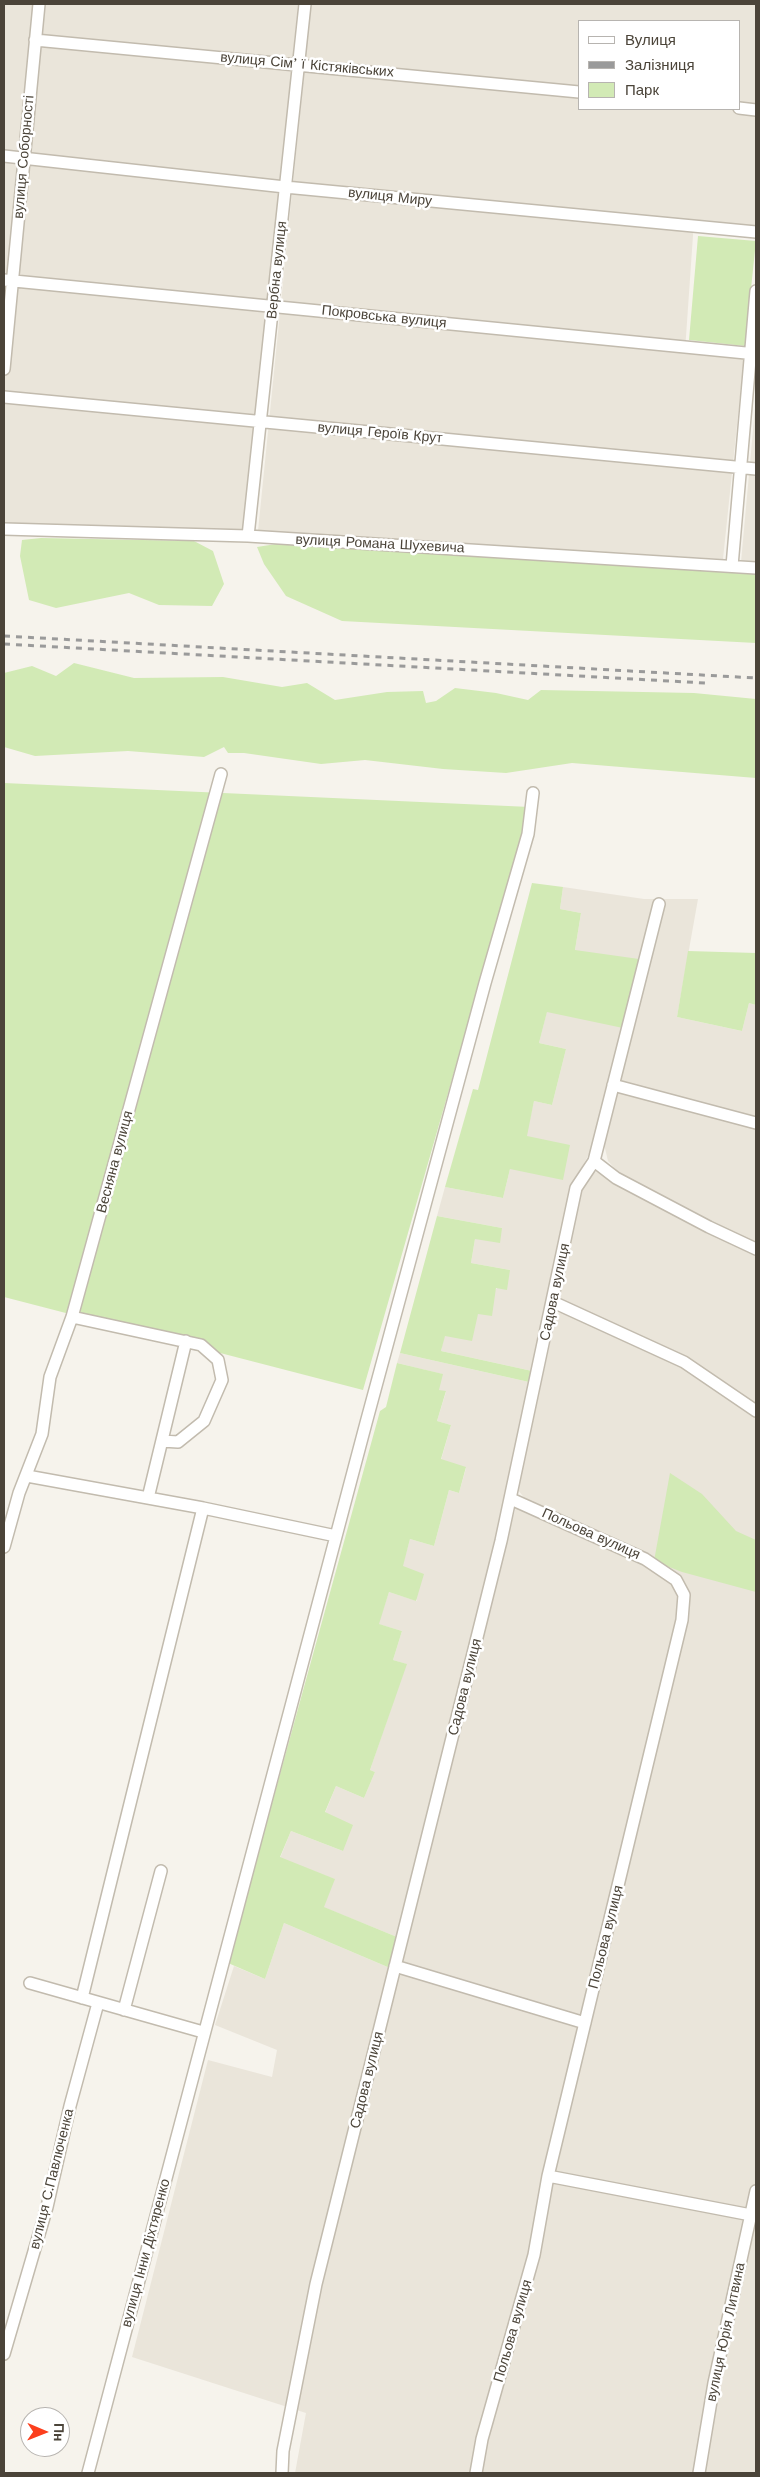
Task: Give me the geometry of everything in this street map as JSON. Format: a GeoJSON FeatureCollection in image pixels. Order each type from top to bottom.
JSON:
{"type":"FeatureCollection","features":[{"type":"Feature","properties":{"kind":"street","name":"вулиця Соборності"},"geometry":{"type":"LineString","coordinates":[[4,369],[8,280],[24,159],[39,4]]}},
{"type":"Feature","properties":{"kind":"street","name":"Вербна вулиця"},"geometry":{"type":"LineString","coordinates":[[248,536],[305,4]]}},
{"type":"Feature","properties":{"kind":"street","name":"вулиця Сімʼї Кістяківських"},"geometry":{"type":"LineString","coordinates":[[35,40],[578,92]]}},
{"type":"Feature","properties":{"kind":"street"},"geometry":{"type":"LineString","coordinates":[[740,108],[756,110]]}},
{"type":"Feature","properties":{"kind":"street","name":"вулиця Миру"},"geometry":{"type":"LineString","coordinates":[[4,156],[285,187],[756,232]]}},
{"type":"Feature","properties":{"kind":"street","name":"Покровська вулиця"},"geometry":{"type":"LineString","coordinates":[[8,280],[753,354]]}},
{"type":"Feature","properties":{"kind":"street"},"geometry":{"type":"LineString","coordinates":[[732,566],[753,354],[756,291]]}},
{"type":"Feature","properties":{"kind":"street","name":"вулиця Героїв Крут"},"geometry":{"type":"LineString","coordinates":[[4,397],[756,469]]}},
{"type":"Feature","properties":{"kind":"street","name":"вулиця Романа Шухевича"},"geometry":{"type":"LineString","coordinates":[[4,529],[248,536],[756,568]]}},
{"type":"Feature","properties":{"kind":"street","name":"Весняна вулиця"},"geometry":{"type":"LineString","coordinates":[[4,1547],[42,1434],[50,1377],[72,1317],[221,774]]}},
{"type":"Feature","properties":{"kind":"street","name":"вулиця Інни Діхтяренко"},"geometry":{"type":"LineString","coordinates":[[88,2473],[336,1536],[485,983],[528,834],[533,793]]}},
{"type":"Feature","properties":{"kind":"street","name":"Садова вулиця"},"geometry":{"type":"LineString","coordinates":[[282,2473],[283,2451],[316,2284],[511,1499],[576,1188],[594,1161],[659,904]]}},
{"type":"Feature","properties":{"kind":"street"},"geometry":{"type":"LineString","coordinates":[[613,1085],[756,1123]]}},
{"type":"Feature","properties":{"kind":"street"},"geometry":{"type":"LineString","coordinates":[[594,1161],[616,1178],[708,1227],[756,1249]]}},
{"type":"Feature","properties":{"kind":"street"},"geometry":{"type":"LineString","coordinates":[[553,1302],[684,1362],[756,1411]]}},
{"type":"Feature","properties":{"kind":"street"},"geometry":{"type":"LineString","coordinates":[[72,1317],[201,1345],[218,1360],[222,1380],[204,1421],[178,1442],[162,1441]]}},
{"type":"Feature","properties":{"kind":"street"},"geometry":{"type":"LineString","coordinates":[[148,1498],[186,1341]]}},
{"type":"Feature","properties":{"kind":"street"},"geometry":{"type":"LineString","coordinates":[[27,1476],[203,1508],[336,1536]]}},
{"type":"Feature","properties":{"kind":"street","name":"Польова вулиця"},"geometry":{"type":"LineString","coordinates":[[476,2473],[482,2439],[532,2263],[548,2176],[682,1620],[684,1595],[676,1580],[645,1559],[511,1499]]}},
{"type":"Feature","properties":{"kind":"street"},"geometry":{"type":"LineString","coordinates":[[82,1998],[203,1508]]}},
{"type":"Feature","properties":{"kind":"street"},"geometry":{"type":"LineString","coordinates":[[124,2010],[161,1871]]}},
{"type":"Feature","properties":{"kind":"street"},"geometry":{"type":"LineString","coordinates":[[395,1966],[585,2023]]}},
{"type":"Feature","properties":{"kind":"street"},"geometry":{"type":"LineString","coordinates":[[30,1983],[204,2032]]}},
{"type":"Feature","properties":{"kind":"street","name":"вулиця С.Павлюченка"},"geometry":{"type":"LineString","coordinates":[[4,2354],[47,2207],[70,2106],[98,2003]]}},
{"type":"Feature","properties":{"kind":"street"},"geometry":{"type":"LineString","coordinates":[[548,2176],[751,2215]]}},
{"type":"Feature","properties":{"kind":"street","name":"вулиця Юрія Литвина"},"geometry":{"type":"LineString","coordinates":[[698,2473],[714,2383],[756,2191]]}},
{"type":"Feature","properties":{"kind":"shaded area"},"geometry":{"type":"Polygon","coordinates":[[[4,4],[298,4],[245,532],[4,524],[4,4]]]}},
{"type":"Feature","properties":{"kind":"shaded area"},"geometry":{"type":"Polygon","coordinates":[[[311,4],[756,4],[756,227],[694,221],[685,351],[744,358],[723,559],[258,531],[311,4]]]}},
{"type":"Feature","properties":{"kind":"shaded area"},"geometry":{"type":"Polygon","coordinates":[[[756,397],[756,562],[741,562],[756,397]]]}},
{"type":"Feature","properties":{"kind":"shaded area"},"geometry":{"type":"Polygon","coordinates":[[[563,887],[644,899],[698,899],[677,1017],[742,1031],[749,1003],[756,1005],[756,1246],[621,1175],[608,1161],[603,1140],[597,1138],[573,1185],[505,1544],[516,1507],[526,1500],[518,1490],[556,1316],[561,1312],[566,1312],[560,1295],[560,1285],[580,1190],[589,1173],[603,1174],[756,1252],[756,2473],[295,2473],[306,2413],[132,2357],[208,2060],[272,2077],[277,2050],[215,2025],[234,1966],[265,1979],[284,1923],[390,1968],[397,1937],[323,1907],[334,1879],[280,1858],[291,1831],[343,1851],[325,1813],[336,1786],[364,1798],[375,1772],[370,1770],[406,1664],[393,1660],[402,1631],[378,1624],[389,1592],[417,1601],[402,1567],[410,1539],[434,1546],[449,1490],[459,1493],[466,1468],[441,1460],[451,1425],[437,1421],[446,1392],[438,1390],[442,1374],[397,1363],[400,1353],[529,1382],[532,1371],[441,1351],[444,1336],[478,1314],[510,1270],[471,1263],[475,1239],[502,1228],[437,1216],[445,1187],[503,1198],[510,1169],[526,1136],[534,1101],[552,1105],[566,1049],[539,1043],[547,1011],[623,1027],[575,950],[581,913],[560,909],[563,887]]]}},
{"type":"Feature","properties":{"kind":"green space"},"geometry":{"type":"Polygon","coordinates":[[[698,236],[756,241],[745,346],[689,340],[698,236]]]}},
{"type":"Feature","properties":{"kind":"green space"},"geometry":{"type":"Polygon","coordinates":[[[41,538],[194,541],[213,551],[224,584],[212,606],[159,605],[129,593],[56,608],[29,600],[20,556],[22,540],[41,538]]]}},
{"type":"Feature","properties":{"kind":"green space"},"geometry":{"type":"Polygon","coordinates":[[[276,544],[756,573],[756,643],[342,621],[286,596],[264,564],[257,547],[276,544]]]}},
{"type":"Feature","properties":{"kind":"green space"},"geometry":{"type":"Polygon","coordinates":[[[74,663],[134,678],[223,677],[282,687],[307,683],[335,700],[387,692],[423,691],[426,703],[436,701],[455,688],[496,693],[528,700],[541,690],[694,693],[756,699],[756,778],[572,763],[506,773],[443,769],[365,760],[321,764],[244,753],[228,753],[224,747],[204,757],[128,751],[35,756],[4,747],[4,673],[32,666],[56,676],[74,663]]]}},
{"type":"Feature","properties":{"kind":"green space"},"geometry":{"type":"Polygon","coordinates":[[[4,783],[530,807],[363,1390],[4,1297],[4,783]]]}},
{"type":"Feature","properties":{"kind":"green space"},"geometry":{"type":"Polygon","coordinates":[[[532,883],[563,887],[560,909],[581,913],[575,950],[639,959],[623,1028],[547,1012],[539,1043],[566,1049],[552,1105],[534,1101],[527,1136],[570,1145],[563,1180],[510,1169],[503,1198],[445,1187],[473,1089],[478,1090],[532,883]]]}},
{"type":"Feature","properties":{"kind":"green space"},"geometry":{"type":"Polygon","coordinates":[[[688,951],[756,953],[756,1005],[749,1003],[742,1031],[677,1017],[688,951]]]}},
{"type":"Feature","properties":{"kind":"green space"},"geometry":{"type":"Polygon","coordinates":[[[437,1216],[502,1228],[500,1243],[475,1239],[471,1263],[510,1270],[507,1290],[496,1288],[492,1316],[478,1314],[472,1341],[445,1336],[441,1351],[532,1371],[529,1382],[400,1353],[437,1216]]]}},
{"type":"Feature","properties":{"kind":"green space"},"geometry":{"type":"Polygon","coordinates":[[[397,1363],[443,1374],[439,1390],[446,1391],[437,1421],[451,1425],[441,1459],[466,1467],[459,1493],[449,1490],[434,1546],[410,1539],[403,1566],[424,1574],[416,1601],[389,1592],[379,1624],[402,1631],[393,1660],[407,1664],[370,1770],[375,1772],[364,1798],[336,1786],[325,1812],[353,1825],[343,1851],[291,1831],[280,1857],[335,1879],[324,1907],[397,1937],[390,1968],[284,1923],[265,1979],[228,1963],[380,1411],[386,1407],[397,1363]]]}},
{"type":"Feature","properties":{"kind":"green space"},"geometry":{"type":"Polygon","coordinates":[[[670,1473],[702,1494],[736,1531],[756,1540],[756,1592],[682,1572],[654,1561],[670,1473]]]}},
{"type":"Feature","properties":{"kind":"railway"},"geometry":{"type":"LineString","coordinates":[[4,636],[756,678]]}},
{"type":"Feature","properties":{"kind":"railway"},"geometry":{"type":"LineString","coordinates":[[4,644],[705,683]]}}]}
